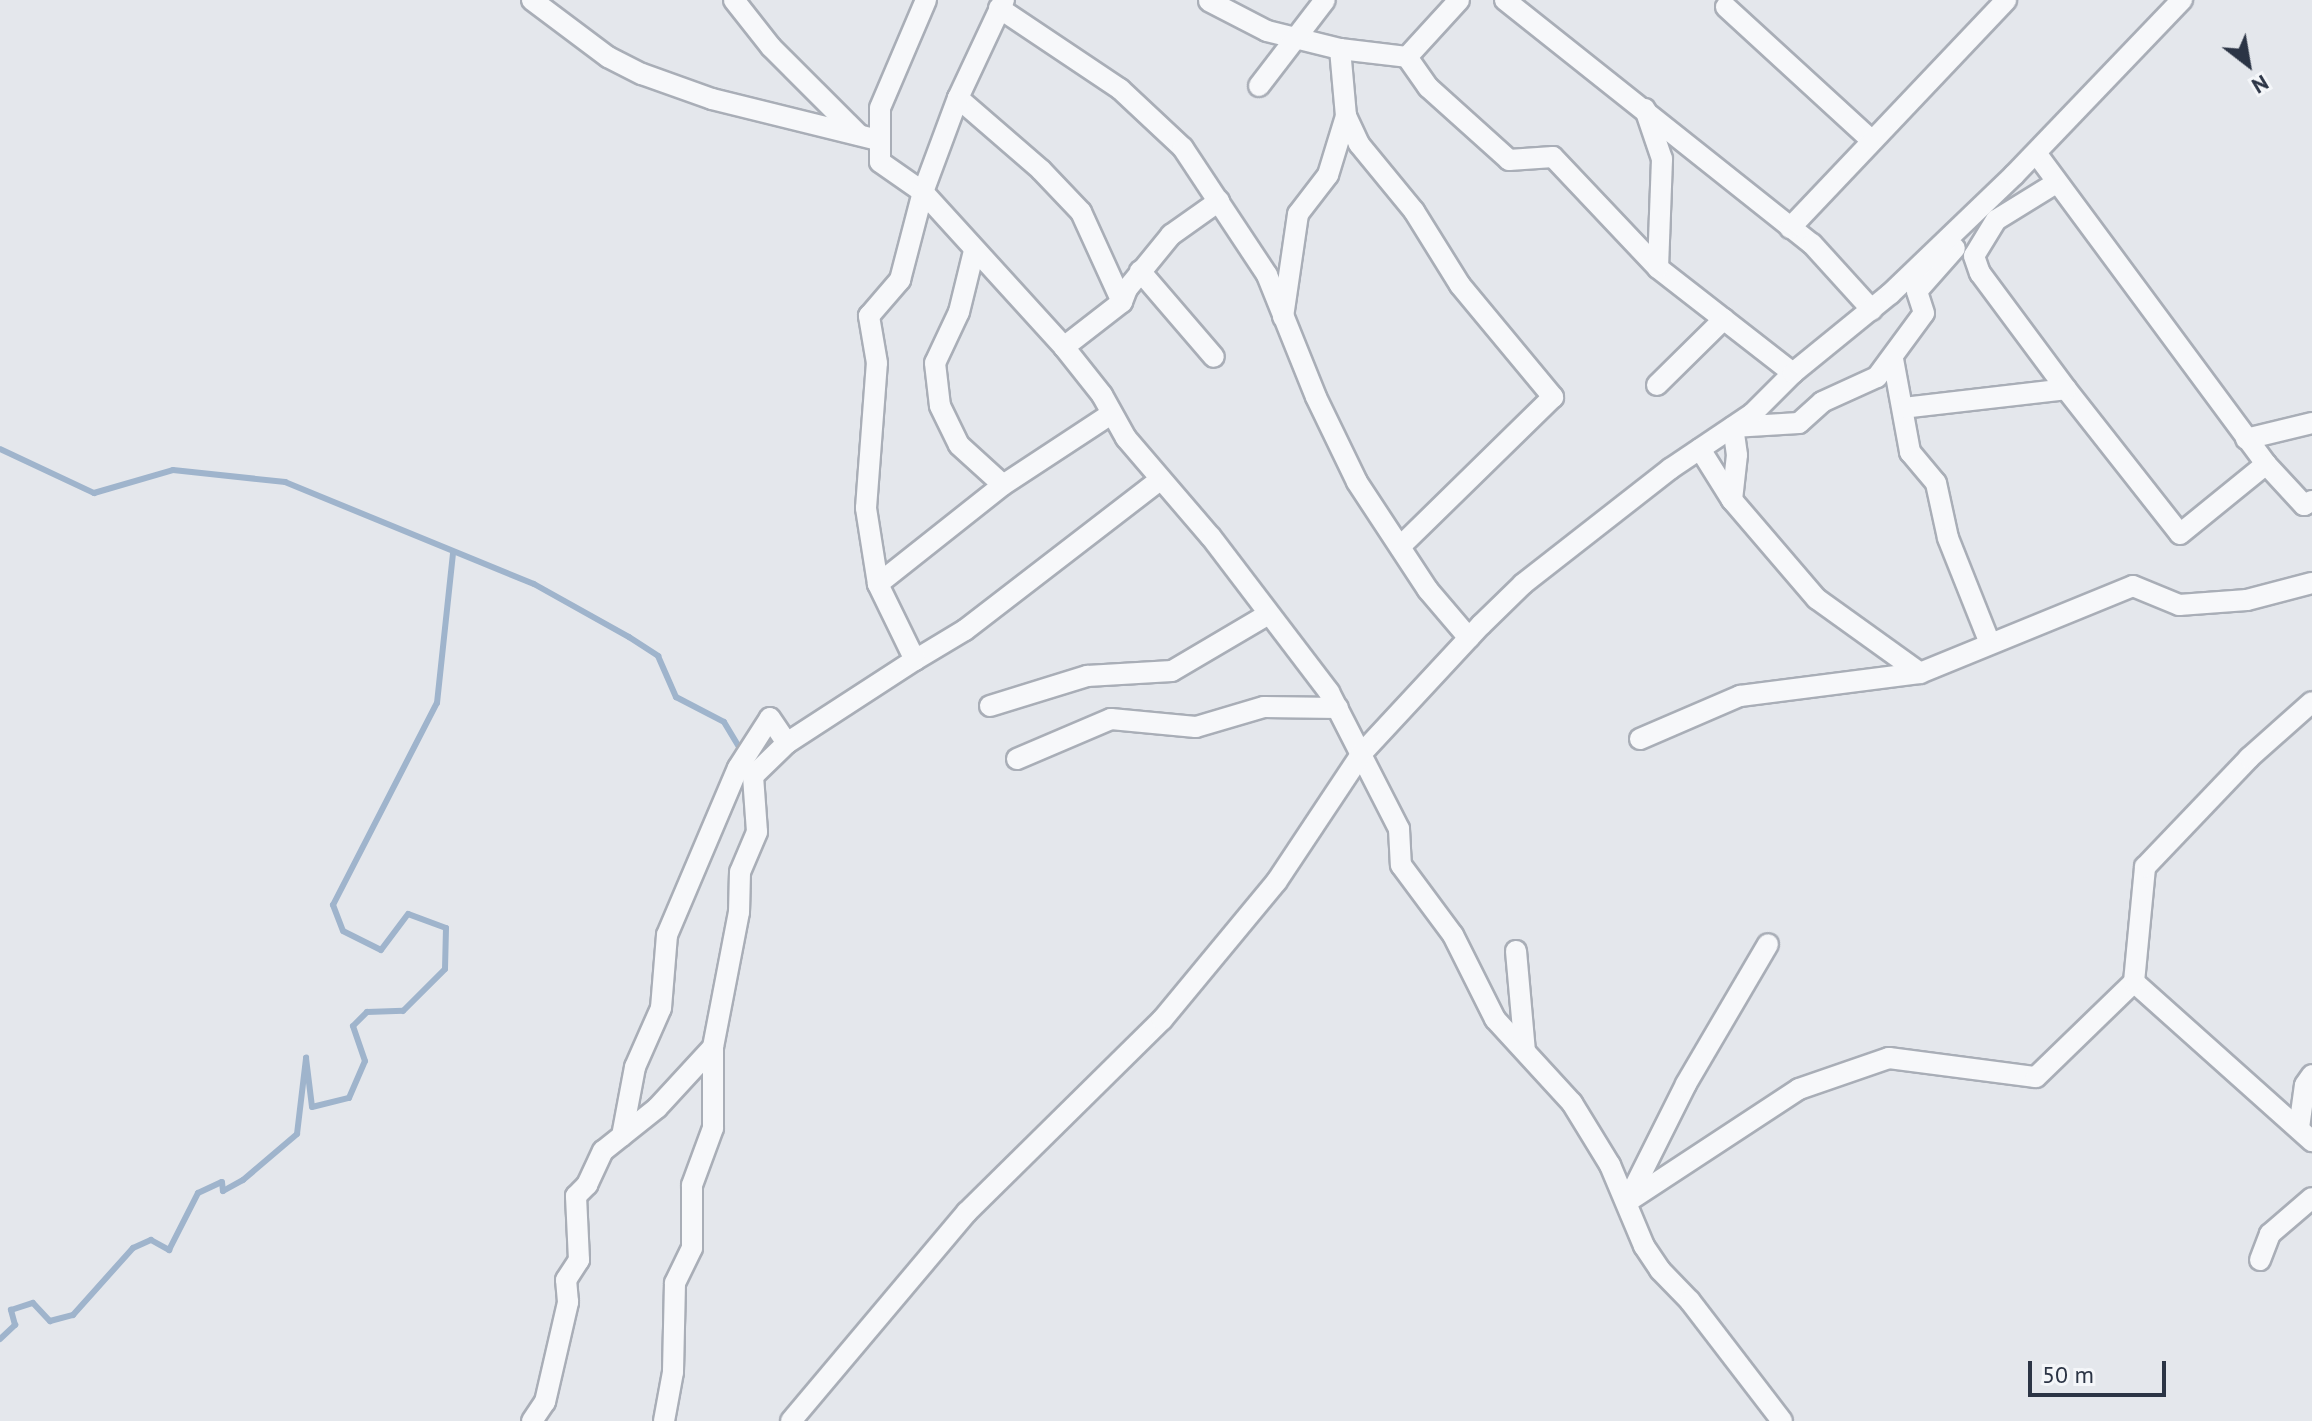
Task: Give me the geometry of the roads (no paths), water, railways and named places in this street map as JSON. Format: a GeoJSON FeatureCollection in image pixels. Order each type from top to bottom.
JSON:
{"type":"FeatureCollection","features":[{"type":"Feature","properties":{"kind":"street"},"geometry":{"type":"LineString","coordinates":[[532,0],[597,50],[642,74],[712,99],[868,138]]}},
{"type":"Feature","properties":{"kind":"street"},"geometry":{"type":"LineString","coordinates":[[734,0],[771,47],[868,138],[880,162],[923,192],[1064,347],[1111,414],[1338,708],[1399,829],[1401,865],[1453,935],[1495,1019],[1572,1103],[1627,1202],[1660,1270],[1690,1301],[1782,1421]]}},
{"type":"Feature","properties":{"kind":"street"},"geometry":{"type":"LineString","coordinates":[[868,138],[926,0]]}},
{"type":"Feature","properties":{"kind":"street"},"geometry":{"type":"LineString","coordinates":[[1259,86],[1325,0]]}},
{"type":"Feature","properties":{"kind":"street"},"geometry":{"type":"LineString","coordinates":[[1407,57],[1459,0]]}},
{"type":"Feature","properties":{"kind":"street"},"geometry":{"type":"LineString","coordinates":[[1505,0],[1790,228],[1872,310]]}},
{"type":"Feature","properties":{"kind":"street"},"geometry":{"type":"LineString","coordinates":[[1790,228],[2006,0]]}},
{"type":"Feature","properties":{"kind":"street"},"geometry":{"type":"LineString","coordinates":[[791,1421],[967,1212],[1162,1020],[1277,881],[1362,753],[1469,638],[1523,584],[1733,427],[1793,373],[1872,310],[2036,153],[2182,0]]}},
{"type":"Feature","properties":{"kind":"street"},"geometry":{"type":"LineString","coordinates":[[1209,1],[1267,31],[1340,49],[1407,57],[1428,87],[1509,160],[1553,157],[1658,268],[1793,373]]}},
{"type":"Feature","properties":{"kind":"street"},"geometry":{"type":"LineString","coordinates":[[915,660],[878,584],[866,508],[877,363],[869,316],[900,280],[923,192],[958,98],[1002,4],[1120,89],[1183,148],[1267,275],[1282,320],[1357,482],[1400,547],[1469,638]]}},
{"type":"Feature","properties":{"kind":"street"},"geometry":{"type":"LineString","coordinates":[[1726,7],[1871,140]]}},
{"type":"Feature","properties":{"kind":"street"},"geometry":{"type":"LineString","coordinates":[[1340,49],[1346,116],[1359,144],[1414,211],[1460,285],[1553,397],[1400,547]]}},
{"type":"Feature","properties":{"kind":"street"},"geometry":{"type":"LineString","coordinates":[[958,98],[1081,212],[1122,302]]}},
{"type":"Feature","properties":{"kind":"street"},"geometry":{"type":"LineString","coordinates":[[1645,109],[1662,159],[1658,268]]}},
{"type":"Feature","properties":{"kind":"street"},"geometry":{"type":"LineString","coordinates":[[1282,320],[1298,214],[1328,175],[1346,116]]}},
{"type":"Feature","properties":{"kind":"street"},"geometry":{"type":"LineString","coordinates":[[2036,153],[2246,439],[2309,507]]}},
{"type":"Feature","properties":{"kind":"street"},"geometry":{"type":"LineString","coordinates":[[1733,427],[1799,423],[1822,402],[1877,377],[1924,313],[1917,291],[1960,242],[2056,183]]}},
{"type":"Feature","properties":{"kind":"street"},"geometry":{"type":"LineString","coordinates":[[1064,347],[1122,302],[1140,271],[1171,235],[1219,201]]}},
{"type":"Feature","properties":{"kind":"street"},"geometry":{"type":"LineString","coordinates":[[1996,220],[1974,256],[1980,273],[2180,534],[2266,464]]}},
{"type":"Feature","properties":{"kind":"street"},"geometry":{"type":"LineString","coordinates":[[974,251],[959,312],[935,363],[940,406],[959,445],[1003,485]]}},
{"type":"Feature","properties":{"kind":"street"},"geometry":{"type":"LineString","coordinates":[[1140,271],[1214,357]]}},
{"type":"Feature","properties":{"kind":"street"},"geometry":{"type":"LineString","coordinates":[[1657,385],[1724,319]]}},
{"type":"Feature","properties":{"kind":"street"},"geometry":{"type":"LineString","coordinates":[[1893,359],[1910,452],[1936,483],[1948,538],[1989,641]]}},
{"type":"Feature","properties":{"kind":"street"},"geometry":{"type":"LineString","coordinates":[[1903,408],[2066,389]]}},
{"type":"Feature","properties":{"kind":"street"},"geometry":{"type":"LineString","coordinates":[[878,584],[1003,485],[1111,414]]}},
{"type":"Feature","properties":{"kind":"street"},"geometry":{"type":"LineString","coordinates":[[2246,439],[2312,423]]}},
{"type":"Feature","properties":{"kind":"street"},"geometry":{"type":"LineString","coordinates":[[1732,500],[1737,455],[1733,427]]}},
{"type":"Feature","properties":{"kind":"street"},"geometry":{"type":"LineString","coordinates":[[1700,449],[1732,500],[1817,599],[1920,673]]}},
{"type":"Feature","properties":{"kind":"street"},"geometry":{"type":"LineString","coordinates":[[664,1421],[673,1372],[675,1283],[692,1248],[692,1185],[713,1128],[713,1047],[739,912],[740,872],[757,832],[753,776],[787,743],[965,630],[1161,479]]}},
{"type":"Feature","properties":{"kind":"street"},"geometry":{"type":"LineString","coordinates":[[1640,739],[1740,696],[1920,673],[1989,641],[2133,586],[2179,605],[2247,600],[2312,583]]}},
{"type":"Feature","properties":{"kind":"street"},"geometry":{"type":"LineString","coordinates":[[990,706],[1087,676],[1172,671],[1267,615]]}},
{"type":"Feature","properties":{"kind":"street"},"geometry":{"type":"LineString","coordinates":[[1627,1202],[1799,1089],[1889,1058],[2036,1077],[2134,982],[2145,867],[2249,758],[2312,702]]}},
{"type":"Feature","properties":{"kind":"street"},"geometry":{"type":"LineString","coordinates":[[1017,759],[1111,719],[1196,727],[1264,707],[1338,708]]}},
{"type":"Feature","properties":{"kind":"street"},"geometry":{"type":"LineString","coordinates":[[622,1136],[635,1067],[661,1008],[667,935],[683,895],[705,854],[738,768],[770,718],[787,743]]}},
{"type":"Feature","properties":{"kind":"street"},"geometry":{"type":"LineString","coordinates":[[1627,1202],[1686,1084],[1768,944]]}},
{"type":"Feature","properties":{"kind":"street"},"geometry":{"type":"LineString","coordinates":[[1516,951],[1525,1051]]}},
{"type":"Feature","properties":{"kind":"street"},"geometry":{"type":"LineString","coordinates":[[2134,982],[2306,1134]]}},
{"type":"Feature","properties":{"kind":"street"},"geometry":{"type":"LineString","coordinates":[[532,1421],[545,1402],[568,1302],[566,1280],[579,1260],[576,1196],[587,1185],[603,1151],[639,1118],[657,1108],[713,1047]]}},
{"type":"Feature","properties":{"kind":"street"},"geometry":{"type":"LineString","coordinates":[[2306,1134],[2305,1085],[2312,1075]]}},
{"type":"Feature","properties":{"kind":"street"},"geometry":{"type":"LineString","coordinates":[[2260,1260],[2270,1234],[2312,1198]]}},
{"type":"Feature","properties":{"kind":"waterway"},"geometry":{"type":"LineString","coordinates":[[0,449],[94,493],[173,470],[285,482],[534,584],[629,637],[658,656],[676,697],[724,722],[741,750]]}},
{"type":"Feature","properties":{"kind":"waterway"},"geometry":{"type":"LineString","coordinates":[[0,1339],[15,1325],[11,1310],[33,1303],[50,1321],[73,1315],[133,1248],[151,1240],[169,1250],[198,1193],[222,1182],[223,1191],[243,1180],[297,1134],[306,1058],[312,1107],[349,1098],[365,1061],[353,1026],[367,1012],[403,1011],[445,969],[446,928],[408,914],[381,950],[343,931],[333,905],[437,703],[453,553]]}}]}
